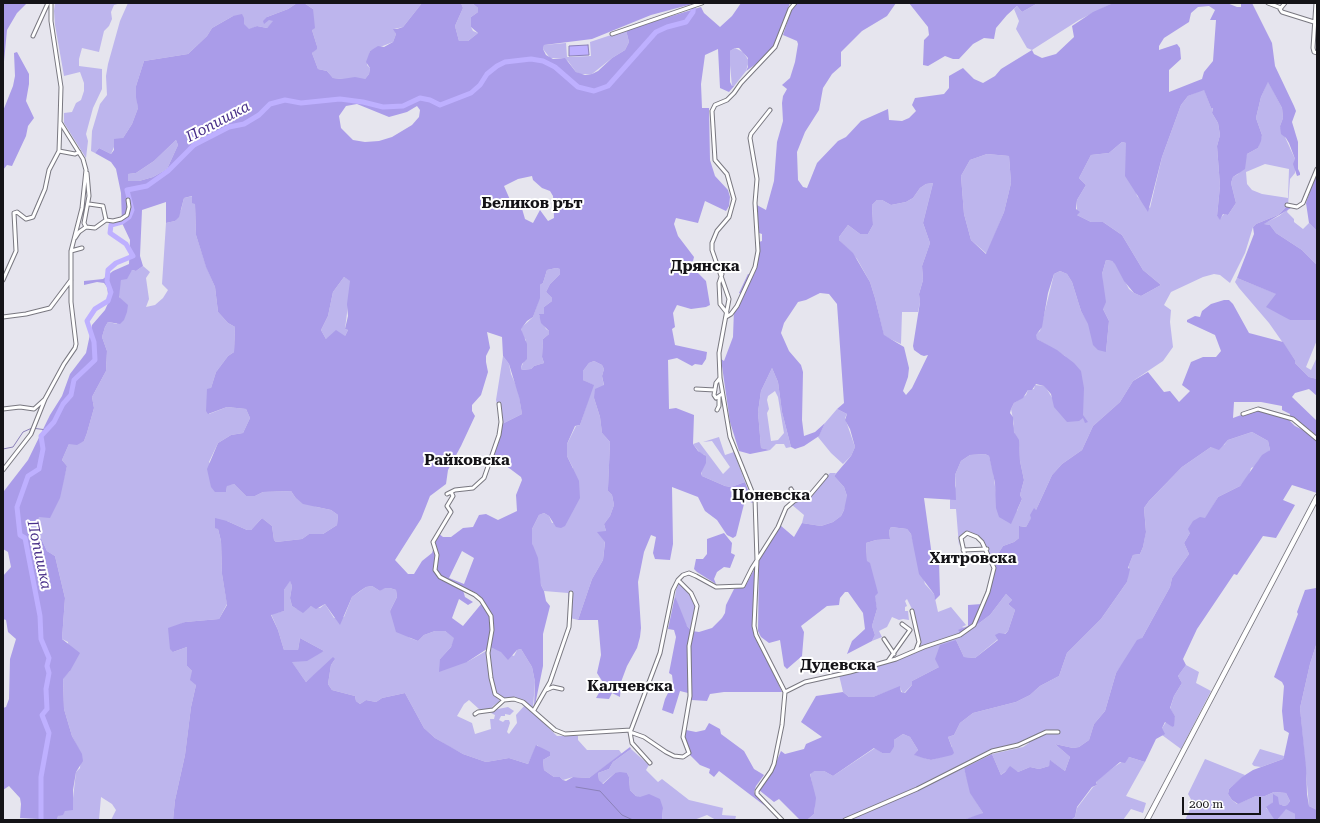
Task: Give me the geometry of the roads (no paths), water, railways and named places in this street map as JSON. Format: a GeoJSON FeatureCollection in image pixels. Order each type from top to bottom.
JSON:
{"type":"FeatureCollection","features":[{"type":"Feature","properties":{"kind":"street"},"geometry":{"type":"LineString","coordinates":[[33,36],[49,3]]}},
{"type":"Feature","properties":{"kind":"street"},"geometry":{"type":"LineString","coordinates":[[3,280],[16,252],[14,213],[17,212],[26,219],[33,217],[45,189],[49,170],[59,151],[61,87],[49,3]]}},
{"type":"Feature","properties":{"kind":"street"},"geometry":{"type":"LineString","coordinates":[[782,820],[757,794],[757,790],[772,771],[774,764],[782,725],[785,692],[756,635],[754,626],[757,560],[755,499],[730,437],[722,394],[719,353],[729,299],[722,274],[712,250],[712,243],[717,231],[729,217],[734,199],[727,174],[715,160],[712,127],[713,107],[727,100],[775,47],[790,9],[795,3]]}},
{"type":"Feature","properties":{"kind":"street"},"geometry":{"type":"LineString","coordinates":[[1268,3],[1281,8],[1282,12],[1314,22]]}},
{"type":"Feature","properties":{"kind":"street"},"geometry":{"type":"LineString","coordinates":[[1281,8],[1285,3]]}},
{"type":"Feature","properties":{"kind":"street"},"geometry":{"type":"LineString","coordinates":[[1316,3],[1314,50],[1317,53]]}},
{"type":"Feature","properties":{"kind":"street"},"geometry":{"type":"LineString","coordinates":[[612,34],[701,4]]}},
{"type":"Feature","properties":{"kind":"street"},"geometry":{"type":"LineString","coordinates":[[727,315],[731,314],[737,306],[755,267],[758,251],[755,203],[757,179],[750,138],[751,134],[770,110]]}},
{"type":"Feature","properties":{"kind":"street"},"geometry":{"type":"LineString","coordinates":[[60,122],[85,163],[89,204],[84,223],[86,227]]}},
{"type":"Feature","properties":{"kind":"street"},"geometry":{"type":"LineString","coordinates":[[59,151],[72,154],[79,152]]}},
{"type":"Feature","properties":{"kind":"street"},"geometry":{"type":"LineString","coordinates":[[1286,205],[1297,207],[1303,203],[1317,169]]}},
{"type":"Feature","properties":{"kind":"street"},"geometry":{"type":"LineString","coordinates":[[3,470],[31,434],[45,400],[64,364],[75,348],[71,280],[72,251],[82,208],[86,170]]}},
{"type":"Feature","properties":{"kind":"street"},"geometry":{"type":"LineString","coordinates":[[74,239],[79,232],[86,227],[95,228],[106,220],[117,221],[125,217],[129,207],[128,200]]}},
{"type":"Feature","properties":{"kind":"street"},"geometry":{"type":"LineString","coordinates":[[89,204],[102,206],[106,220]]}},
{"type":"Feature","properties":{"kind":"street"},"geometry":{"type":"LineString","coordinates":[[72,251],[82,248]]}},
{"type":"Feature","properties":{"kind":"street"},"geometry":{"type":"LineString","coordinates":[[722,274],[719,283],[720,304],[727,315]]}},
{"type":"Feature","properties":{"kind":"street"},"geometry":{"type":"LineString","coordinates":[[3,317],[26,314],[50,308],[71,280]]}},
{"type":"Feature","properties":{"kind":"street"},"geometry":{"type":"LineString","coordinates":[[719,397],[715,396],[715,390],[716,383],[720,378]]}},
{"type":"Feature","properties":{"kind":"street"},"geometry":{"type":"LineString","coordinates":[[696,390],[715,390]]}},
{"type":"Feature","properties":{"kind":"street"},"geometry":{"type":"LineString","coordinates":[[717,410],[719,406],[719,397],[722,394]]}},
{"type":"Feature","properties":{"kind":"street"},"geometry":{"type":"LineString","coordinates":[[3,409],[20,407],[34,409],[45,400]]}},
{"type":"Feature","properties":{"kind":"street"},"geometry":{"type":"LineString","coordinates":[[447,494],[473,488],[484,478],[499,435],[500,422],[498,404]]}},
{"type":"Feature","properties":{"kind":"street"},"geometry":{"type":"LineString","coordinates":[[1243,414],[1258,410],[1294,419],[1317,439]]}},
{"type":"Feature","properties":{"kind":"street"},"geometry":{"type":"LineString","coordinates":[[650,764],[632,743],[630,731],[660,653],[673,590],[678,580],[683,575],[689,573],[716,587],[742,586],[745,584],[757,560],[778,527],[786,508],[797,499],[810,495],[826,476]]}},
{"type":"Feature","properties":{"kind":"street"},"geometry":{"type":"LineString","coordinates":[[791,489],[797,499]]}},
{"type":"Feature","properties":{"kind":"street"},"geometry":{"type":"LineString","coordinates":[[451,492],[453,498],[448,505],[451,512],[433,542],[437,555],[435,570],[440,577],[475,595],[491,616],[492,630],[488,653],[491,678],[495,694],[504,700],[520,700],[534,710],[555,730],[566,734],[630,731],[644,737],[674,756],[683,756],[689,753],[683,737],[690,701],[689,646],[697,606],[691,593],[678,580]]}},
{"type":"Feature","properties":{"kind":"street"},"geometry":{"type":"LineString","coordinates":[[1147,820],[1317,496]]}},
{"type":"Feature","properties":{"kind":"street"},"geometry":{"type":"LineString","coordinates":[[785,692],[804,682],[850,672],[888,661],[916,650],[960,636],[974,625],[988,592],[994,568],[987,549],[977,537],[967,533],[961,538],[966,561]]}},
{"type":"Feature","properties":{"kind":"street"},"geometry":{"type":"LineString","coordinates":[[963,550],[987,549]]}},
{"type":"Feature","properties":{"kind":"street"},"geometry":{"type":"LineString","coordinates":[[534,710],[546,690],[569,627],[571,593]]}},
{"type":"Feature","properties":{"kind":"street"},"geometry":{"type":"LineString","coordinates":[[912,611],[918,642],[916,650]]}},
{"type":"Feature","properties":{"kind":"street"},"geometry":{"type":"LineString","coordinates":[[902,624],[910,630],[916,631]]}},
{"type":"Feature","properties":{"kind":"street"},"geometry":{"type":"LineString","coordinates":[[888,661],[910,630]]}},
{"type":"Feature","properties":{"kind":"street"},"geometry":{"type":"LineString","coordinates":[[884,639],[894,654]]}},
{"type":"Feature","properties":{"kind":"street"},"geometry":{"type":"LineString","coordinates":[[546,690],[553,687],[562,689]]}},
{"type":"Feature","properties":{"kind":"street"},"geometry":{"type":"LineString","coordinates":[[475,714],[478,712],[493,710],[504,700]]}},
{"type":"Feature","properties":{"kind":"street"},"geometry":{"type":"LineString","coordinates":[[845,820],[917,789],[992,751],[1018,745],[1046,732],[1058,732]]}},
{"type":"Feature","properties":{"kind":"waterway","name":"Попишка"},"geometry":{"type":"LineString","coordinates":[[41,820],[41,777],[49,733],[42,715],[47,709],[46,689],[49,673],[47,666],[49,658],[41,639],[40,616],[25,538],[20,535],[17,507],[28,476],[39,469],[43,449],[41,436],[54,422],[63,404],[71,395],[74,380],[95,360],[94,342],[87,321],[95,309],[108,301],[111,292],[107,281],[108,270],[116,263],[133,256],[126,244],[110,233],[111,225],[122,222],[129,217],[132,210],[127,190],[147,186],[168,171],[194,145],[229,127],[244,124],[259,115],[270,104],[285,100],[301,103],[340,99],[363,102],[383,107],[403,106],[420,98],[430,100],[440,105],[471,93],[480,85],[487,74],[497,66],[505,62],[531,59],[543,61],[555,67],[578,87],[594,91],[608,86],[656,32],[667,27],[686,22],[693,12],[694,3]]}},
{"type":"Feature","properties":{"kind":"waterway"},"geometry":{"type":"LineString","coordinates":[[3,449],[13,447],[23,432],[32,428],[47,430]]}},
{"type":"Feature","properties":{"kind":"waterway"},"geometry":{"type":"LineString","coordinates":[[576,787],[600,791],[622,815],[633,820]]}},
{"type":"Feature","properties":{"kind":"district","name":"Беликов рът"},"geometry":{"type":"Point","coordinates":[532,204]}},
{"type":"Feature","properties":{"kind":"district","name":"Дрянска"},"geometry":{"type":"Point","coordinates":[705,267]}},
{"type":"Feature","properties":{"kind":"district","name":"Райковска"},"geometry":{"type":"Point","coordinates":[467,461]}},
{"type":"Feature","properties":{"kind":"district","name":"Цоневска"},"geometry":{"type":"Point","coordinates":[771,496]}},
{"type":"Feature","properties":{"kind":"district","name":"Хитровска"},"geometry":{"type":"Point","coordinates":[973,559]}},
{"type":"Feature","properties":{"kind":"district","name":"Дудевска"},"geometry":{"type":"Point","coordinates":[838,666]}},
{"type":"Feature","properties":{"kind":"district","name":"Калчевска"},"geometry":{"type":"Point","coordinates":[630,687]}}]}
